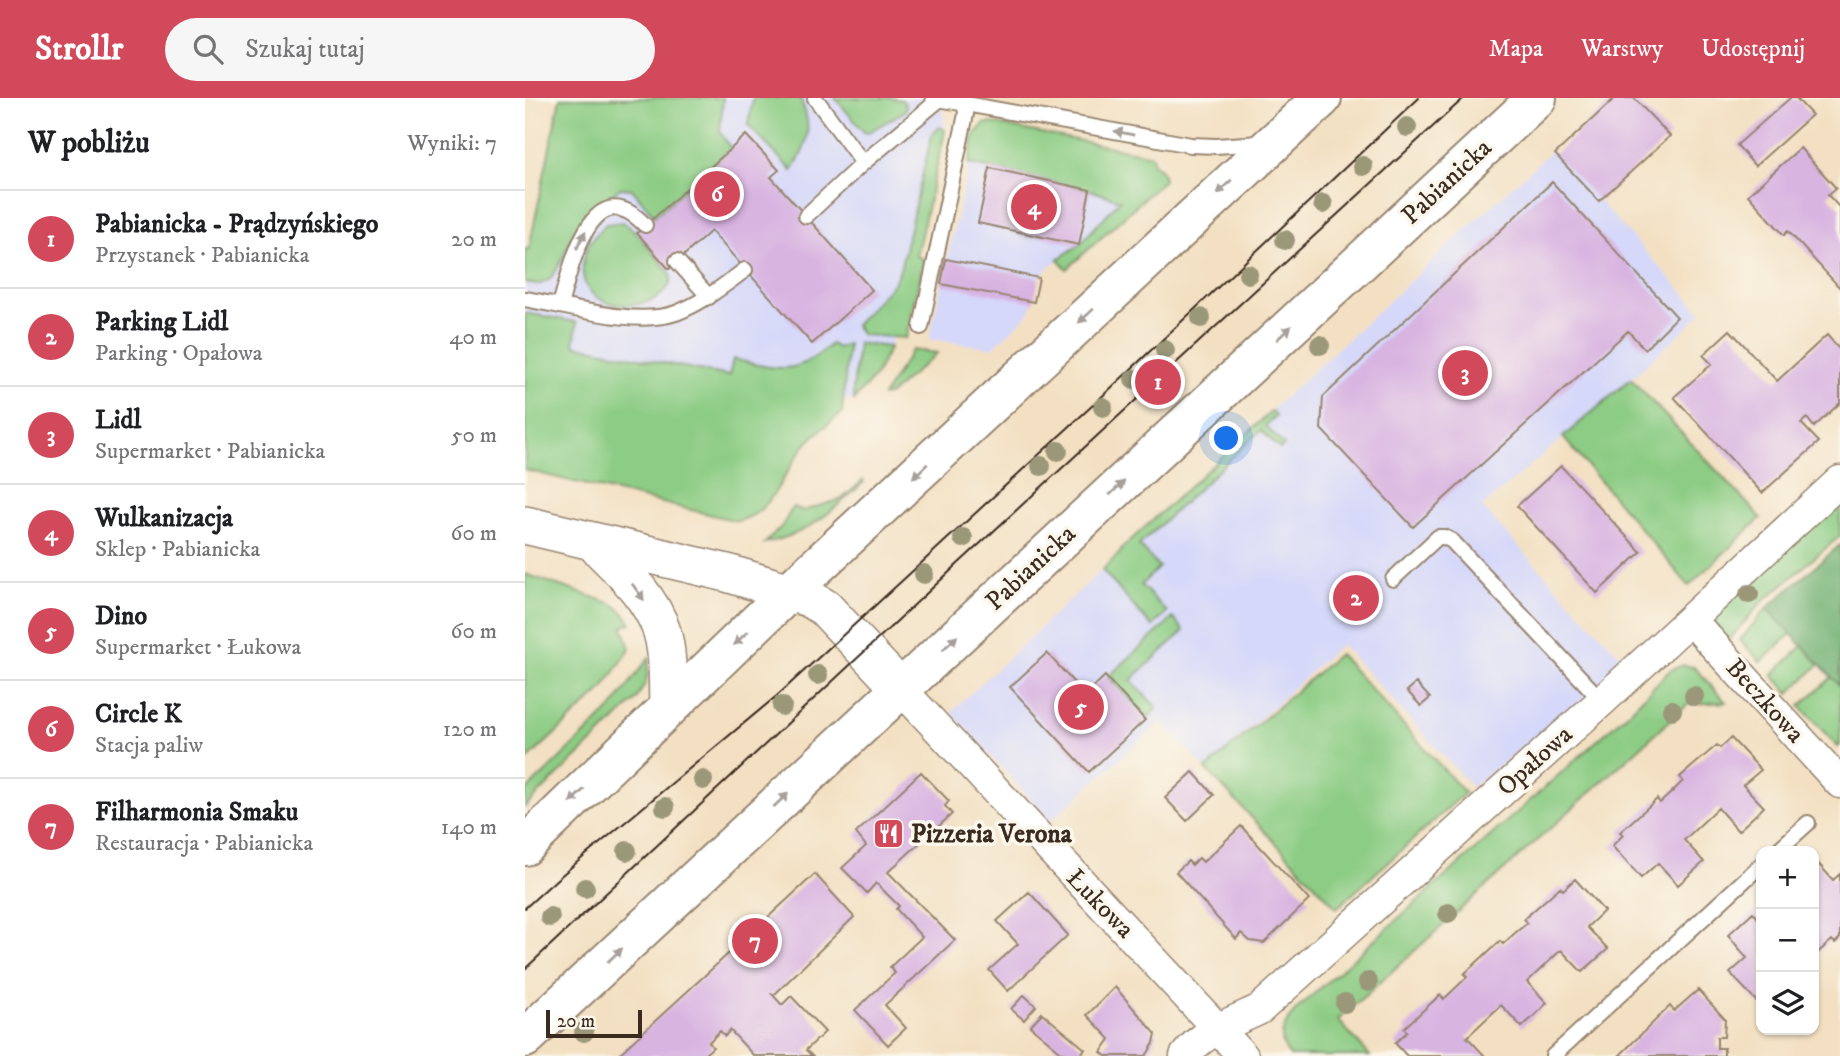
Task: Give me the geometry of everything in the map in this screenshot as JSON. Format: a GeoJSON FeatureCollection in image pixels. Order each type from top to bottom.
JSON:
{"type":"FeatureCollection","features":[{"type":"Feature","properties":{"kind":"main road"},"geometry":{"type":"LineString","coordinates":[[525,846],[790,591],[1322,98]]}},
{"type":"Feature","properties":{"kind":"main road","name":"Pabianicka"},"geometry":{"type":"LineString","coordinates":[[525,1038],[1537,98]]}},
{"type":"Feature","properties":{"kind":"street","name":"Opałowa"},"geometry":{"type":"LineString","coordinates":[[1185,1056],[1198,1041],[1260,1009],[1691,620],[1840,481]]}},
{"type":"Feature","properties":{"kind":"street"},"geometry":{"type":"LineString","coordinates":[[525,526],[727,573],[809,598],[825,608],[901,690]]}},
{"type":"Feature","properties":{"kind":"street"},"geometry":{"type":"LineString","coordinates":[[592,541],[625,574],[657,618],[663,635],[667,668],[668,709]]}},
{"type":"Feature","properties":{"kind":"street","name":"Beczkowa"},"geometry":{"type":"LineString","coordinates":[[1691,620],[1840,783]]}},
{"type":"Feature","properties":{"kind":"street","name":"Łukowa"},"geometry":{"type":"LineString","coordinates":[[901,690],[1243,1056]]}},
{"type":"Feature","properties":{"kind":"lane"},"geometry":{"type":"LineString","coordinates":[[815,98],[863,163]]}},
{"type":"Feature","properties":{"kind":"lane"},"geometry":{"type":"LineString","coordinates":[[806,216],[937,99],[964,100],[1191,145],[1216,146],[1274,141]]}},
{"type":"Feature","properties":{"kind":"lane"},"geometry":{"type":"LineString","coordinates":[[921,327],[965,114],[964,100]]}},
{"type":"Feature","properties":{"kind":"lane"},"geometry":{"type":"LineString","coordinates":[[560,305],[575,253],[584,232],[594,219],[604,212],[617,209],[632,211],[645,225]]}},
{"type":"Feature","properties":{"kind":"lane"},"geometry":{"type":"LineString","coordinates":[[677,261],[709,297]]}},
{"type":"Feature","properties":{"kind":"lane"},"geometry":{"type":"LineString","coordinates":[[525,299],[635,319],[672,314],[709,297],[745,270]]}},
{"type":"Feature","properties":{"kind":"lane"},"geometry":{"type":"LineString","coordinates":[[1393,579],[1438,537],[1448,538],[1602,701]]}},
{"type":"Feature","properties":{"kind":"lane"},"geometry":{"type":"LineString","coordinates":[[1783,846],[1808,823]]}},
{"type":"Feature","properties":{"kind":"lane"},"geometry":{"type":"LineString","coordinates":[[1553,1056],[1756,871]]}},
{"type":"Feature","properties":{"kind":"shaded area"},"geometry":{"type":"Polygon","coordinates":[[[560,98],[942,98],[945,130],[890,347],[854,400],[841,401],[525,342],[525,272],[560,98]]]}},
{"type":"Feature","properties":{"kind":"shaded area"},"geometry":{"type":"Polygon","coordinates":[[[1552,150],[1702,313],[1631,379],[1482,507],[1626,662],[1548,729],[1472,787],[1341,644],[1206,769],[1161,722],[1050,821],[951,712],[1122,551],[1121,549],[1552,150]]]}},
{"type":"Feature","properties":{"kind":"shaded area"},"geometry":{"type":"Polygon","coordinates":[[[969,164],[1090,190],[1121,200],[1079,245],[1049,266],[1039,278],[1030,312],[993,348],[929,339],[969,164]]]}},
{"type":"Feature","properties":{"kind":"green space"},"geometry":{"type":"Polygon","coordinates":[[[560,98],[723,98],[720,132],[731,149],[655,217],[632,189],[620,188],[576,229],[552,276],[545,282],[536,284],[525,282],[525,249],[529,249],[560,98]]]}},
{"type":"Feature","properties":{"kind":"green space"},"geometry":{"type":"Polygon","coordinates":[[[753,98],[800,98],[808,127],[805,144],[792,171],[748,125],[753,98]]]}},
{"type":"Feature","properties":{"kind":"green space"},"geometry":{"type":"Polygon","coordinates":[[[835,98],[891,98],[902,100],[906,106],[905,111],[867,133],[835,98]]]}},
{"type":"Feature","properties":{"kind":"green space"},"geometry":{"type":"Polygon","coordinates":[[[991,123],[1152,155],[1153,163],[1162,171],[1164,180],[1067,269],[1058,259],[1079,245],[1120,200],[1090,190],[969,164],[974,135],[984,124],[991,123]]]}},
{"type":"Feature","properties":{"kind":"green space"},"geometry":{"type":"Polygon","coordinates":[[[940,127],[945,130],[916,256],[924,259],[906,338],[862,335],[855,325],[894,283],[900,270],[932,134],[940,127]]]}},
{"type":"Feature","properties":{"kind":"green space"},"geometry":{"type":"Polygon","coordinates":[[[623,222],[637,233],[671,274],[668,287],[658,297],[643,303],[609,303],[595,296],[585,283],[583,265],[590,242],[606,224],[623,222]]]}},
{"type":"Feature","properties":{"kind":"green space"},"geometry":{"type":"Polygon","coordinates":[[[525,313],[577,322],[574,345],[729,376],[733,359],[785,368],[807,362],[831,344],[838,348],[848,344],[842,413],[802,449],[766,504],[748,518],[737,521],[525,470],[525,313]]]}},
{"type":"Feature","properties":{"kind":"green space"},"geometry":{"type":"Polygon","coordinates":[[[858,343],[890,347],[875,376],[854,400],[853,390],[858,343]]]}},
{"type":"Feature","properties":{"kind":"green space"},"geometry":{"type":"Polygon","coordinates":[[[912,350],[937,353],[889,395],[883,396],[912,350]]]}},
{"type":"Feature","properties":{"kind":"green space"},"geometry":{"type":"Polygon","coordinates":[[[1631,379],[1761,518],[1689,586],[1563,437],[1631,379]]]}},
{"type":"Feature","properties":{"kind":"green space"},"geometry":{"type":"Polygon","coordinates":[[[1272,411],[1276,416],[1265,426],[1284,445],[1280,449],[1261,430],[1139,545],[1159,567],[1141,585],[1167,612],[1152,627],[1102,570],[1121,549],[1272,411]]]}},
{"type":"Feature","properties":{"kind":"green space"},"geometry":{"type":"Polygon","coordinates":[[[863,480],[864,482],[841,503],[819,520],[796,533],[765,543],[782,526],[793,507],[803,511],[842,499],[863,480]]]}},
{"type":"Feature","properties":{"kind":"green space"},"geometry":{"type":"Polygon","coordinates":[[[1840,496],[1840,536],[1760,604],[1727,642],[1716,626],[1717,611],[1840,496]]]}},
{"type":"Feature","properties":{"kind":"green space"},"geometry":{"type":"Polygon","coordinates":[[[1840,545],[1840,686],[1767,608],[1840,545]]]}},
{"type":"Feature","properties":{"kind":"green space"},"geometry":{"type":"Polygon","coordinates":[[[525,574],[613,604],[631,623],[623,627],[630,649],[602,690],[525,762],[525,574]]]}},
{"type":"Feature","properties":{"kind":"green space"},"geometry":{"type":"Polygon","coordinates":[[[1767,608],[1791,634],[1761,662],[1740,640],[1767,608]]]}},
{"type":"Feature","properties":{"kind":"green space"},"geometry":{"type":"Polygon","coordinates":[[[1173,618],[1184,631],[1131,680],[1157,708],[1148,718],[1108,677],[1173,618]]]}},
{"type":"Feature","properties":{"kind":"green space"},"geometry":{"type":"Polygon","coordinates":[[[1803,646],[1820,664],[1789,693],[1772,675],[1803,646]]]}},
{"type":"Feature","properties":{"kind":"green space"},"geometry":{"type":"Polygon","coordinates":[[[1339,654],[1465,793],[1337,908],[1206,769],[1339,654]]]}},
{"type":"Feature","properties":{"kind":"green space"},"geometry":{"type":"Polygon","coordinates":[[[650,656],[646,682],[636,700],[525,807],[525,792],[611,709],[650,656]]]}},
{"type":"Feature","properties":{"kind":"green space"},"geometry":{"type":"Polygon","coordinates":[[[1683,665],[1694,667],[1726,702],[1688,704],[1338,1020],[1370,1056],[1290,1056],[1282,1037],[1288,1021],[1297,1009],[1628,713],[1670,670],[1683,665]]]}},
{"type":"Feature","properties":{"kind":"green space"},"geometry":{"type":"Polygon","coordinates":[[[1832,677],[1840,686],[1838,747],[1800,706],[1832,677]]]}},
{"type":"Feature","properties":{"kind":"building"},"geometry":{"type":"Polygon","coordinates":[[[1615,98],[1634,98],[1670,136],[1599,201],[1555,154],[1615,98]]]}},
{"type":"Feature","properties":{"kind":"building"},"geometry":{"type":"Polygon","coordinates":[[[1790,98],[1796,98],[1812,115],[1755,166],[1737,145],[1790,98]]]}},
{"type":"Feature","properties":{"kind":"building"},"geometry":{"type":"Polygon","coordinates":[[[746,135],[779,170],[771,177],[872,290],[812,344],[711,231],[669,269],[637,233],[746,135]]]}},
{"type":"Feature","properties":{"kind":"building"},"geometry":{"type":"Polygon","coordinates":[[[1800,148],[1836,188],[1828,195],[1840,208],[1840,288],[1788,231],[1784,235],[1748,195],[1800,148]]]}},
{"type":"Feature","properties":{"kind":"building"},"geometry":{"type":"Polygon","coordinates":[[[990,168],[1090,190],[1079,245],[978,223],[990,168]]]}},
{"type":"Feature","properties":{"kind":"building"},"geometry":{"type":"Polygon","coordinates":[[[1552,182],[1677,317],[1645,349],[1628,331],[1413,527],[1321,429],[1323,397],[1552,182]]]}},
{"type":"Feature","properties":{"kind":"building"},"geometry":{"type":"Polygon","coordinates":[[[946,259],[1039,278],[1034,302],[941,284],[946,259]]]}},
{"type":"Feature","properties":{"kind":"building"},"geometry":{"type":"Polygon","coordinates":[[[1730,330],[1777,381],[1827,335],[1840,350],[1840,403],[1814,427],[1807,418],[1801,423],[1819,442],[1762,493],[1674,397],[1712,364],[1703,355],[1730,330]]]}},
{"type":"Feature","properties":{"kind":"building"},"geometry":{"type":"Polygon","coordinates":[[[1561,466],[1641,552],[1597,593],[1517,506],[1561,466]]]}},
{"type":"Feature","properties":{"kind":"building"},"geometry":{"type":"Polygon","coordinates":[[[1047,653],[1085,695],[1105,676],[1145,720],[1089,772],[1010,687],[1047,653]]]}},
{"type":"Feature","properties":{"kind":"building"},"geometry":{"type":"Polygon","coordinates":[[[1416,683],[1430,698],[1421,706],[1407,691],[1416,683]]]}},
{"type":"Feature","properties":{"kind":"building"},"geometry":{"type":"Polygon","coordinates":[[[1731,738],[1761,770],[1743,785],[1764,807],[1738,831],[1718,808],[1684,840],[1704,862],[1678,885],[1658,863],[1641,878],[1612,846],[1623,835],[1620,832],[1657,799],[1660,803],[1683,781],[1680,777],[1717,745],[1720,748],[1731,738]]]}},
{"type":"Feature","properties":{"kind":"building"},"geometry":{"type":"Polygon","coordinates":[[[921,772],[949,801],[945,806],[952,814],[930,834],[922,826],[916,832],[923,840],[888,872],[955,940],[885,1005],[906,1028],[888,1045],[855,1010],[895,973],[890,967],[922,937],[896,909],[899,906],[876,883],[867,893],[842,868],[866,846],[856,833],[921,772]]]}},
{"type":"Feature","properties":{"kind":"building"},"geometry":{"type":"Polygon","coordinates":[[[1193,772],[1214,795],[1187,821],[1165,798],[1193,772]]]}},
{"type":"Feature","properties":{"kind":"building"},"geometry":{"type":"Polygon","coordinates":[[[1241,826],[1309,900],[1264,943],[1250,941],[1241,933],[1236,939],[1176,872],[1188,861],[1192,865],[1199,858],[1203,862],[1241,826]]]}},
{"type":"Feature","properties":{"kind":"building"},"geometry":{"type":"Polygon","coordinates":[[[1819,865],[1833,880],[1840,874],[1840,938],[1835,943],[1832,940],[1819,952],[1819,865]]]}},
{"type":"Feature","properties":{"kind":"building"},"geometry":{"type":"Polygon","coordinates":[[[815,874],[854,917],[772,994],[782,1005],[791,996],[825,1032],[806,1050],[812,1056],[754,1056],[730,1030],[725,1036],[720,1031],[709,1042],[713,1047],[703,1056],[617,1056],[815,874]]]}},
{"type":"Feature","properties":{"kind":"building"},"geometry":{"type":"Polygon","coordinates":[[[1575,879],[1604,911],[1587,927],[1608,949],[1582,972],[1561,950],[1527,982],[1547,1003],[1535,1015],[1522,1027],[1501,1005],[1467,1037],[1485,1056],[1407,1056],[1395,1043],[1407,1032],[1404,1028],[1440,995],[1444,999],[1467,977],[1464,974],[1500,941],[1503,944],[1527,923],[1524,919],[1560,887],[1563,890],[1575,879]]]}},
{"type":"Feature","properties":{"kind":"building"},"geometry":{"type":"Polygon","coordinates":[[[1029,892],[1068,935],[1008,991],[989,970],[1018,944],[997,921],[1029,892]]]}},
{"type":"Feature","properties":{"kind":"building"},"geometry":{"type":"Polygon","coordinates":[[[1753,912],[1756,916],[1756,1001],[1730,973],[1747,958],[1728,935],[1753,912]]]}},
{"type":"Feature","properties":{"kind":"building"},"geometry":{"type":"Polygon","coordinates":[[[1115,987],[1156,1034],[1146,1056],[1106,1056],[1101,1052],[1110,1039],[1087,1015],[1115,987]]]}},
{"type":"Feature","properties":{"kind":"building"},"geometry":{"type":"Polygon","coordinates":[[[1698,990],[1725,1019],[1724,1037],[1717,1037],[1717,1048],[1724,1048],[1724,1056],[1619,1056],[1670,1006],[1674,1011],[1698,990]]]}},
{"type":"Feature","properties":{"kind":"building"},"geometry":{"type":"Polygon","coordinates":[[[1024,995],[1036,1006],[1024,1020],[1011,1009],[1024,995]]]}},
{"type":"Feature","properties":{"kind":"building"},"geometry":{"type":"Polygon","coordinates":[[[1042,1013],[1085,1049],[1079,1056],[1066,1056],[1030,1026],[1042,1013]]]}},
{"type":"Feature","properties":{"kind":"tram line"},"geometry":{"type":"LineString","coordinates":[[525,908],[779,694],[1094,404],[1419,98]]}},
{"type":"Feature","properties":{"kind":"tram line"},"geometry":{"type":"LineString","coordinates":[[525,969],[959,563],[1464,98]]}},
{"type":"Feature","properties":{"kind":"place","name":"Circle K"},"geometry":{"type":"Point","coordinates":[717,194]}},
{"type":"Feature","properties":{"kind":"place","name":"Wulkanizacja"},"geometry":{"type":"Point","coordinates":[1034,207]}},
{"type":"Feature","properties":{"kind":"place","name":"Lidl"},"geometry":{"type":"Point","coordinates":[1465,373]}},
{"type":"Feature","properties":{"kind":"place","name":"Pabianicka - Prądzyńskiego"},"geometry":{"type":"Point","coordinates":[1158,382]}},
{"type":"Feature","properties":{"kind":"place","name":"Parking Lidl"},"geometry":{"type":"Point","coordinates":[1356,598]}},
{"type":"Feature","properties":{"kind":"place","name":"Dino"},"geometry":{"type":"Point","coordinates":[1081,707]}},
{"type":"Feature","properties":{"kind":"place","name":"Pizzeria Verona"},"geometry":{"type":"Point","coordinates":[888,834]}},
{"type":"Feature","properties":{"kind":"place","name":"Filharmonia Smaku"},"geometry":{"type":"Point","coordinates":[755,941]}}]}
